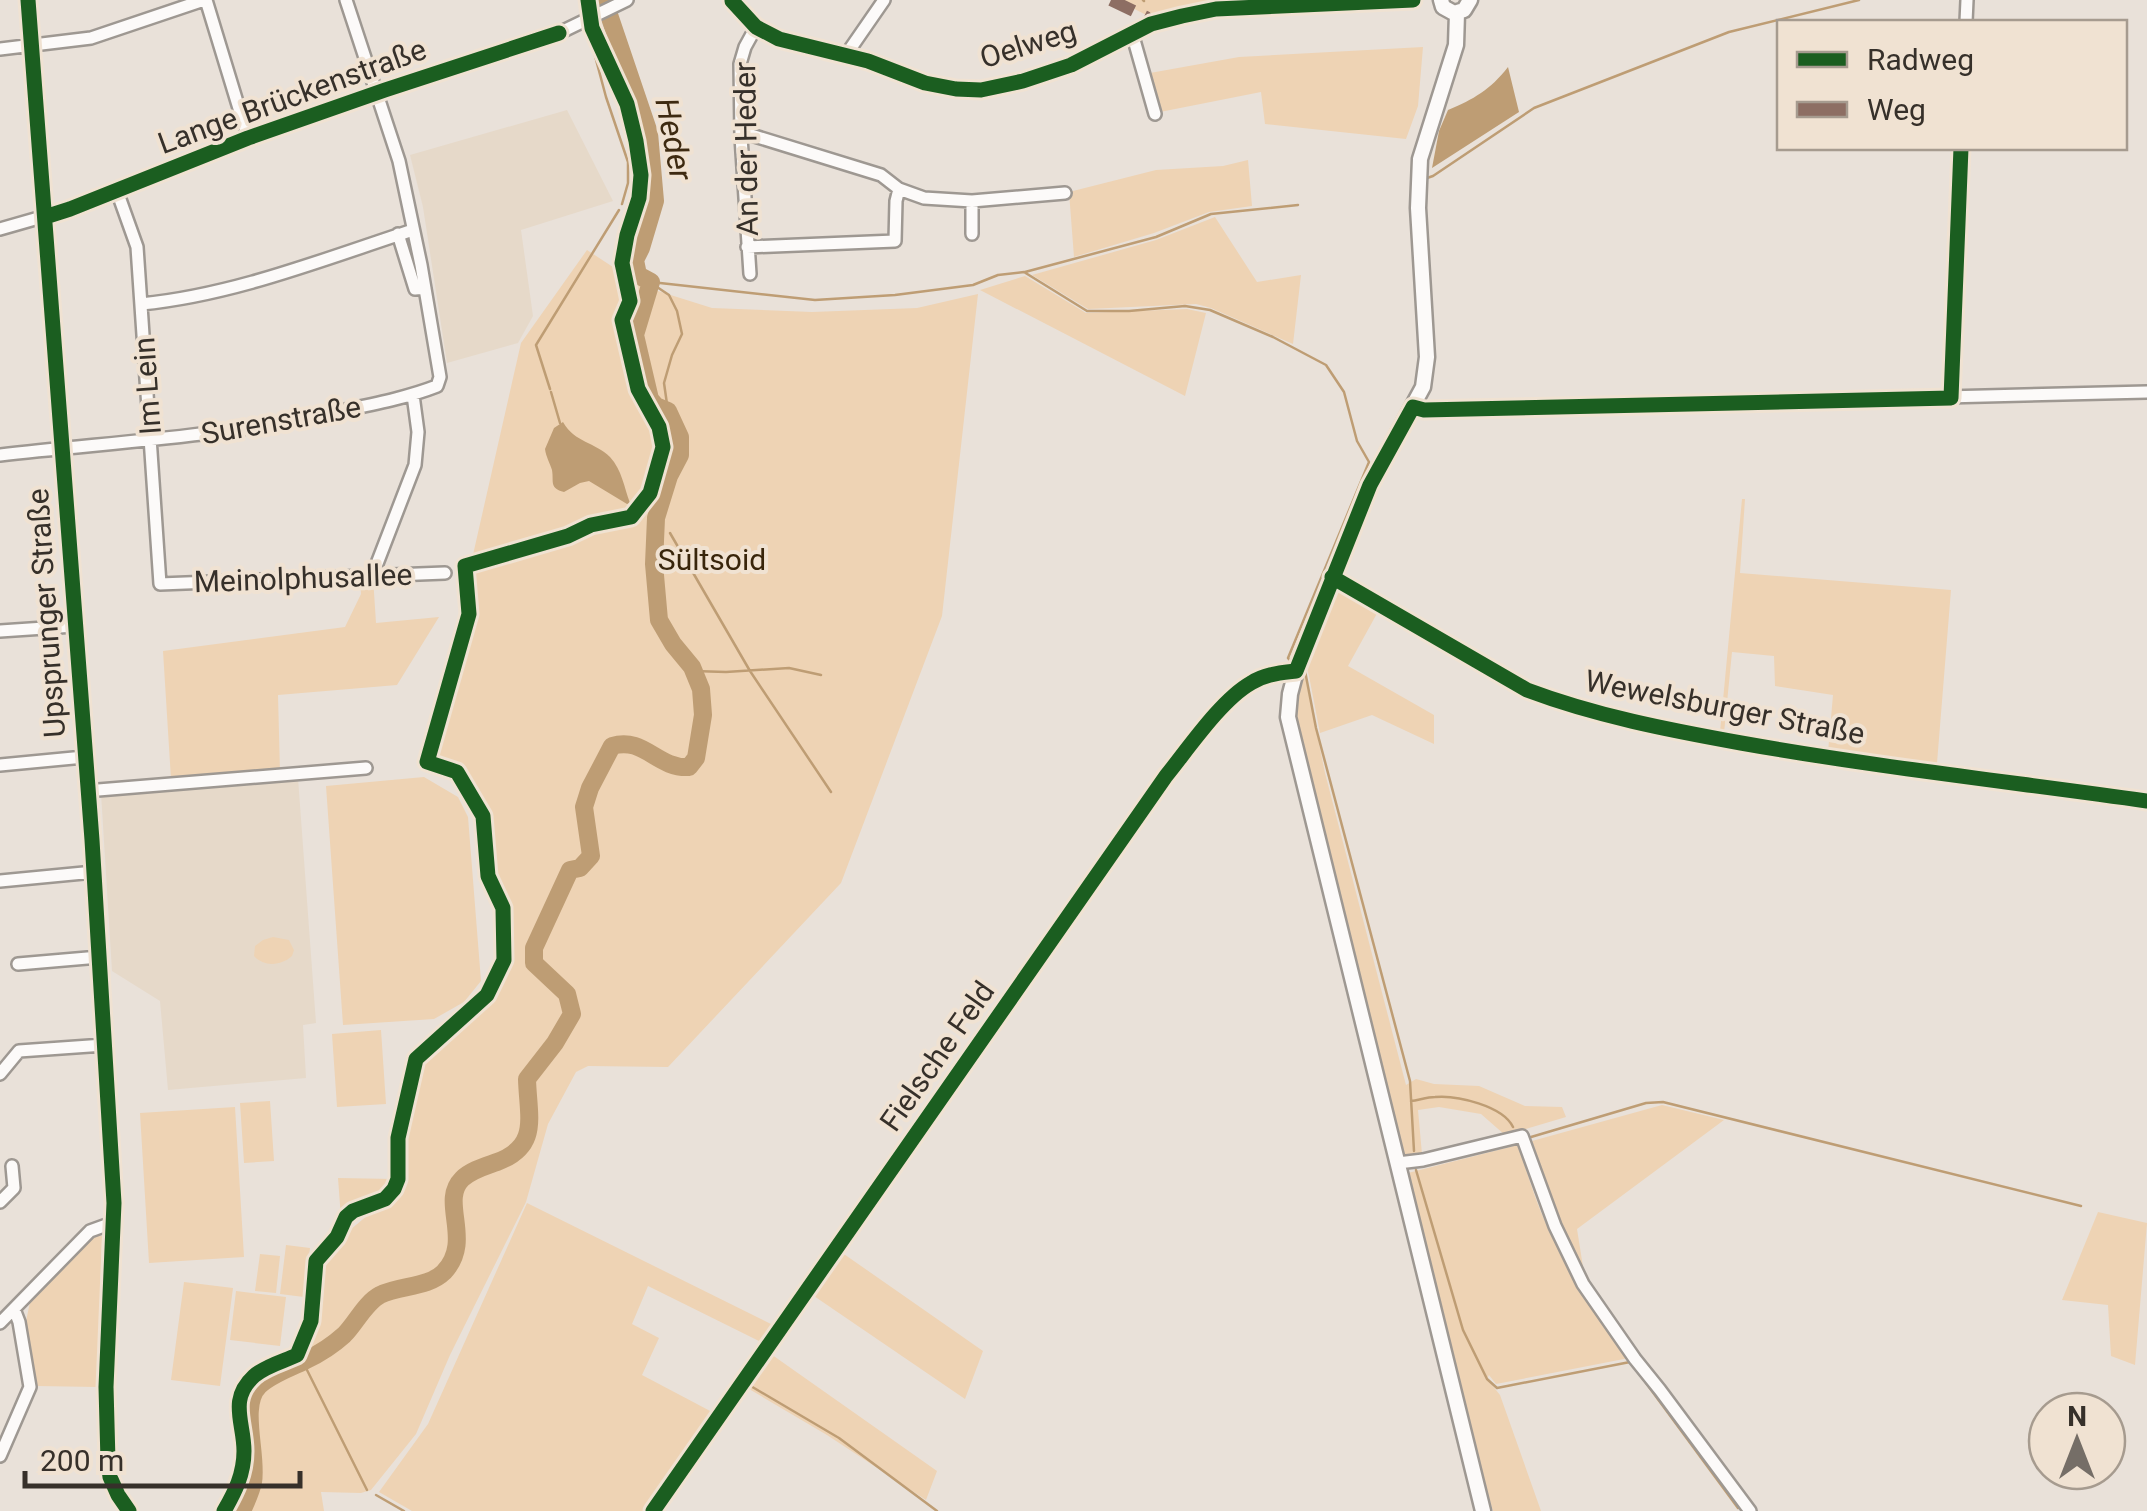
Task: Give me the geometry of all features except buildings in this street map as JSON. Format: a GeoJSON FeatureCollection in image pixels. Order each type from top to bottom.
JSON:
{"type":"FeatureCollection","features":[{"type":"Feature","properties":{"kind":"main road"},"geometry":{"type":"LineString","coordinates":[[1441,0],[1449,11],[1458,12],[1470,0]]}},
{"type":"Feature","properties":{"kind":"main road"},"geometry":{"type":"LineString","coordinates":[[1458,12],[1456,45],[1420,160],[1418,208],[1427,356],[1422,387],[1370,485],[1332,577],[1296,671],[1288,717],[1484,1511]]}},
{"type":"Feature","properties":{"kind":"street","name":"Upsprunger Straße"},"geometry":{"type":"LineString","coordinates":[[28,0],[94,872],[114,1204],[106,1388],[108,1460],[110,1477],[129,1511]]}},
{"type":"Feature","properties":{"kind":"street"},"geometry":{"type":"LineString","coordinates":[[0,49],[92,38],[205,0],[248,138]]}},
{"type":"Feature","properties":{"kind":"street"},"geometry":{"type":"LineString","coordinates":[[346,0],[400,165],[425,288],[416,289],[398,234]]}},
{"type":"Feature","properties":{"kind":"street","name":"Oelweg"},"geometry":{"type":"LineString","coordinates":[[731,0],[756,26],[780,39],[846,55],[924,84],[981,90],[1071,65],[1166,20],[1216,10],[1414,0]]}},
{"type":"Feature","properties":{"kind":"street"},"geometry":{"type":"LineString","coordinates":[[846,55],[884,0]]}},
{"type":"Feature","properties":{"kind":"street","name":"Lange Brückenstraße"},"geometry":{"type":"LineString","coordinates":[[0,229],[117,190],[378,92],[559,33],[624,2]]}},
{"type":"Feature","properties":{"kind":"street","name":"An der Heder"},"geometry":{"type":"LineString","coordinates":[[750,274],[740,64],[756,26]]}},
{"type":"Feature","properties":{"kind":"street"},"geometry":{"type":"LineString","coordinates":[[1132,33],[1155,114]]}},
{"type":"Feature","properties":{"kind":"street"},"geometry":{"type":"LineString","coordinates":[[741,134],[881,175],[899,189],[924,198],[972,201],[1065,193]]}},
{"type":"Feature","properties":{"kind":"street"},"geometry":{"type":"LineString","coordinates":[[1950,398],[1961,150]]}},
{"type":"Feature","properties":{"kind":"street"},"geometry":{"type":"LineString","coordinates":[[747,248],[896,241],[899,189]]}},
{"type":"Feature","properties":{"kind":"street","name":"Im Lein"},"geometry":{"type":"LineString","coordinates":[[117,190],[138,247],[160,584]]}},
{"type":"Feature","properties":{"kind":"street"},"geometry":{"type":"LineString","coordinates":[[972,201],[972,234]]}},
{"type":"Feature","properties":{"kind":"street"},"geometry":{"type":"LineString","coordinates":[[141,304],[241,285],[413,230]]}},
{"type":"Feature","properties":{"kind":"street","name":"Surenstraße"},"geometry":{"type":"LineString","coordinates":[[0,455],[152,441],[290,422],[413,395],[437,386],[440,377],[425,288]]}},
{"type":"Feature","properties":{"kind":"street"},"geometry":{"type":"LineString","coordinates":[[1413,407],[1424,410],[2147,392]]}},
{"type":"Feature","properties":{"kind":"street"},"geometry":{"type":"LineString","coordinates":[[374,574],[415,464],[418,432],[413,395]]}},
{"type":"Feature","properties":{"kind":"street","name":"Meinolphusallee"},"geometry":{"type":"LineString","coordinates":[[160,584],[446,572]]}},
{"type":"Feature","properties":{"kind":"street","name":"Wewelsburger Straße"},"geometry":{"type":"LineString","coordinates":[[1332,577],[1528,690],[1658,728],[1823,758],[2147,800]]}},
{"type":"Feature","properties":{"kind":"street"},"geometry":{"type":"LineString","coordinates":[[0,631],[74,626]]}},
{"type":"Feature","properties":{"kind":"street","name":"Fielsche Feld"},"geometry":{"type":"LineString","coordinates":[[653,1511],[1166,776],[1227,702],[1248,684],[1263,676],[1296,671]]}},
{"type":"Feature","properties":{"kind":"street"},"geometry":{"type":"LineString","coordinates":[[0,765],[84,757]]}},
{"type":"Feature","properties":{"kind":"street"},"geometry":{"type":"LineString","coordinates":[[86,790],[366,768]]}},
{"type":"Feature","properties":{"kind":"street"},"geometry":{"type":"LineString","coordinates":[[0,880],[94,872]]}},
{"type":"Feature","properties":{"kind":"street"},"geometry":{"type":"LineString","coordinates":[[18,964],[99,957]]}},
{"type":"Feature","properties":{"kind":"street"},"geometry":{"type":"LineString","coordinates":[[0,1074],[20,1051],[104,1045]]}},
{"type":"Feature","properties":{"kind":"street"},"geometry":{"type":"LineString","coordinates":[[1398,1163],[1522,1136],[1555,1226],[1584,1284],[1635,1360],[1750,1511]]}},
{"type":"Feature","properties":{"kind":"street"},"geometry":{"type":"LineString","coordinates":[[0,1202],[14,1188],[12,1166]]}},
{"type":"Feature","properties":{"kind":"street"},"geometry":{"type":"LineString","coordinates":[[0,1324],[90,1231],[112,1224]]}},
{"type":"Feature","properties":{"kind":"street"},"geometry":{"type":"LineString","coordinates":[[0,1456],[30,1387],[14,1309]]}},
{"type":"Feature","properties":{"kind":"shaded area"},"geometry":{"type":"Polygon","coordinates":[[[1508,67],[1519,112],[1432,168],[1439,131],[1448,110],[1481,93],[1508,67]]]}},
{"type":"Feature","properties":{"kind":"shaded area"},"geometry":{"type":"Polygon","coordinates":[[[567,110],[613,201],[521,230],[533,316],[518,343],[447,363],[423,207],[410,155],[567,110]]]}},
{"type":"Feature","properties":{"kind":"shaded area"},"geometry":{"type":"Polygon","coordinates":[[[563,422],[573,434],[610,457],[630,503],[589,481],[564,492],[554,486],[545,449],[554,428],[563,422]]]}},
{"type":"Feature","properties":{"kind":"shaded area"},"geometry":{"type":"Polygon","coordinates":[[[298,778],[316,1023],[303,1025],[306,1078],[168,1090],[160,1001],[112,971],[101,793],[298,778]]]}},
{"type":"Feature","properties":{"kind":"green space"},"geometry":{"type":"Polygon","coordinates":[[[1117,0],[1316,0],[1208,5],[1152,18],[1117,0]]]}},
{"type":"Feature","properties":{"kind":"green space"},"geometry":{"type":"Polygon","coordinates":[[[1423,47],[1418,106],[1406,139],[1265,124],[1261,92],[1160,112],[1150,73],[1239,57],[1423,47]]]}},
{"type":"Feature","properties":{"kind":"green space"},"geometry":{"type":"Polygon","coordinates":[[[1248,160],[1252,206],[1209,212],[1074,257],[1069,192],[1156,170],[1223,166],[1248,160]]]}},
{"type":"Feature","properties":{"kind":"green space"},"geometry":{"type":"Polygon","coordinates":[[[1215,217],[1257,282],[1301,275],[1293,344],[1196,304],[1088,309],[1032,275],[1156,240],[1215,217]]]}},
{"type":"Feature","properties":{"kind":"green space","name":"Sültsoid"},"geometry":{"type":"Polygon","coordinates":[[[587,250],[642,286],[712,308],[812,312],[917,308],[978,294],[942,616],[841,883],[668,1067],[588,1066],[576,1072],[548,1124],[526,1202],[450,1355],[416,1434],[371,1490],[321,1492],[324,1511],[237,1511],[247,1447],[243,1395],[257,1379],[302,1355],[320,1322],[320,1264],[344,1235],[405,1184],[401,1138],[419,1060],[490,996],[508,957],[509,916],[484,856],[485,813],[461,770],[430,757],[472,612],[470,568],[521,343],[587,250]]]}},
{"type":"Feature","properties":{"kind":"green space"},"geometry":{"type":"Polygon","coordinates":[[[1025,276],[1086,313],[1187,309],[1206,313],[1185,396],[980,290],[1025,276]]]}},
{"type":"Feature","properties":{"kind":"green space"},"geometry":{"type":"Polygon","coordinates":[[[1742,499],[1740,573],[1951,590],[1937,763],[1828,752],[1833,695],[1775,686],[1774,656],[1732,652],[1724,733],[1720,732],[1742,499]]]}},
{"type":"Feature","properties":{"kind":"green space"},"geometry":{"type":"Polygon","coordinates":[[[373,577],[376,623],[439,617],[397,685],[278,695],[280,772],[171,779],[163,651],[345,627],[361,594],[360,578],[373,577]]]}},
{"type":"Feature","properties":{"kind":"green space"},"geometry":{"type":"Polygon","coordinates":[[[1339,586],[1380,608],[1348,666],[1434,715],[1434,744],[1372,715],[1320,733],[1309,676],[1303,667],[1333,588],[1339,586]]]}},
{"type":"Feature","properties":{"kind":"green space"},"geometry":{"type":"Polygon","coordinates":[[[1301,673],[1305,676],[1325,773],[1406,1085],[1416,1079],[1479,1086],[1525,1106],[1562,1107],[1566,1117],[1505,1135],[1481,1114],[1439,1107],[1418,1110],[1422,1154],[1403,1153],[1295,721],[1301,673]]]}},
{"type":"Feature","properties":{"kind":"green space"},"geometry":{"type":"Polygon","coordinates":[[[424,777],[458,797],[468,817],[481,981],[464,1002],[434,1019],[343,1025],[326,786],[424,777]]]}},
{"type":"Feature","properties":{"kind":"green space"},"geometry":{"type":"Polygon","coordinates":[[[273,937],[289,940],[294,950],[292,956],[278,963],[263,962],[254,956],[255,946],[273,937]]]}},
{"type":"Feature","properties":{"kind":"green space"},"geometry":{"type":"Polygon","coordinates":[[[381,1030],[386,1104],[337,1107],[332,1034],[381,1030]]]}},
{"type":"Feature","properties":{"kind":"green space"},"geometry":{"type":"Polygon","coordinates":[[[270,1101],[274,1161],[244,1163],[240,1103],[270,1101]]]}},
{"type":"Feature","properties":{"kind":"green space"},"geometry":{"type":"Polygon","coordinates":[[[1662,1105],[1724,1120],[1577,1229],[1584,1273],[1569,1247],[1532,1141],[1662,1105]]]}},
{"type":"Feature","properties":{"kind":"green space"},"geometry":{"type":"Polygon","coordinates":[[[235,1107],[244,1257],[149,1263],[140,1113],[235,1107]]]}},
{"type":"Feature","properties":{"kind":"green space"},"geometry":{"type":"Polygon","coordinates":[[[1518,1145],[1555,1244],[1629,1358],[1496,1384],[1489,1375],[1487,1379],[1500,1395],[1541,1511],[1493,1511],[1473,1444],[1408,1173],[1518,1145]]]}},
{"type":"Feature","properties":{"kind":"green space"},"geometry":{"type":"Polygon","coordinates":[[[338,1178],[395,1179],[385,1197],[341,1218],[338,1178]]]}},
{"type":"Feature","properties":{"kind":"green space"},"geometry":{"type":"Polygon","coordinates":[[[527,1203],[775,1326],[763,1343],[648,1286],[632,1324],[659,1338],[642,1375],[714,1413],[648,1511],[412,1511],[379,1492],[428,1424],[527,1203]]]}},
{"type":"Feature","properties":{"kind":"green space"},"geometry":{"type":"Polygon","coordinates":[[[2098,1212],[2147,1223],[2135,1365],[2111,1356],[2108,1305],[2062,1300],[2098,1212]]]}},
{"type":"Feature","properties":{"kind":"green space"},"geometry":{"type":"Polygon","coordinates":[[[94,1234],[102,1236],[97,1387],[37,1386],[25,1326],[30,1302],[94,1234]]]}},
{"type":"Feature","properties":{"kind":"green space"},"geometry":{"type":"Polygon","coordinates":[[[286,1245],[310,1248],[304,1297],[280,1294],[286,1245]]]}},
{"type":"Feature","properties":{"kind":"green space"},"geometry":{"type":"Polygon","coordinates":[[[841,1252],[983,1351],[965,1399],[811,1294],[841,1252]]]}},
{"type":"Feature","properties":{"kind":"green space"},"geometry":{"type":"Polygon","coordinates":[[[260,1254],[280,1256],[276,1293],[255,1291],[260,1254]]]}},
{"type":"Feature","properties":{"kind":"green space"},"geometry":{"type":"Polygon","coordinates":[[[184,1282],[233,1288],[220,1386],[171,1380],[184,1282]]]}},
{"type":"Feature","properties":{"kind":"green space"},"geometry":{"type":"Polygon","coordinates":[[[236,1291],[286,1297],[280,1346],[230,1340],[236,1291]]]}},
{"type":"Feature","properties":{"kind":"green space"},"geometry":{"type":"Polygon","coordinates":[[[768,1352],[937,1471],[926,1500],[744,1386],[768,1352]]]}},
{"type":"Feature","properties":{"kind":"waterway"},"geometry":{"type":"LineString","coordinates":[[582,0],[585,12]]}},
{"type":"Feature","properties":{"kind":"waterway","name":"Heder"},"geometry":{"type":"LineString","coordinates":[[242,1511],[253,1482],[250,1405],[259,1386],[336,1342],[380,1295],[430,1281],[444,1272],[456,1247],[456,1188],[470,1173],[511,1155],[526,1139],[527,1079],[572,1014],[567,994],[534,963],[534,948],[570,870],[580,868],[591,856],[584,807],[612,746],[633,745],[678,766],[689,767],[696,758],[703,715],[701,689],[692,667],[659,620],[654,564],[656,518],[680,455],[680,437],[668,411],[650,399],[635,335],[651,282],[638,275],[635,260],[655,201],[649,133],[604,0]]}},
{"type":"Feature","properties":{"kind":"waterway"},"geometry":{"type":"LineString","coordinates":[[1778,20],[1859,0]]}},
{"type":"Feature","properties":{"kind":"waterway"},"geometry":{"type":"LineString","coordinates":[[1427,178],[1534,108],[1729,32],[1777,20]]}},
{"type":"Feature","properties":{"kind":"waterway"},"geometry":{"type":"LineString","coordinates":[[587,26],[628,162],[622,204]]}},
{"type":"Feature","properties":{"kind":"waterway"},"geometry":{"type":"LineString","coordinates":[[1025,272],[1156,237],[1211,214],[1298,205]]}},
{"type":"Feature","properties":{"kind":"waterway"},"geometry":{"type":"LineString","coordinates":[[550,389],[536,345],[619,210]]}},
{"type":"Feature","properties":{"kind":"waterway"},"geometry":{"type":"LineString","coordinates":[[651,282],[815,300],[973,285],[998,275],[1024,272],[1087,311],[1185,306],[1210,310],[1326,365],[1344,392],[1357,441],[1369,462],[1288,658],[1292,662]]}},
{"type":"Feature","properties":{"kind":"waterway","name":"Heder"},"geometry":{"type":"LineString","coordinates":[[651,283],[669,295],[682,334],[664,383],[668,411]]}},
{"type":"Feature","properties":{"kind":"waterway"},"geometry":{"type":"LineString","coordinates":[[551,392],[560,423]]}},
{"type":"Feature","properties":{"kind":"waterway"},"geometry":{"type":"LineString","coordinates":[[670,533],[750,671],[831,792]]}},
{"type":"Feature","properties":{"kind":"waterway"},"geometry":{"type":"LineString","coordinates":[[1341,576],[1528,684],[1637,716]]}},
{"type":"Feature","properties":{"kind":"waterway"},"geometry":{"type":"LineString","coordinates":[[694,671],[789,668],[821,675]]}},
{"type":"Feature","properties":{"kind":"waterway"},"geometry":{"type":"LineString","coordinates":[[1303,669],[1410,1081],[1414,1151]]}},
{"type":"Feature","properties":{"kind":"waterway"},"geometry":{"type":"LineString","coordinates":[[1866,757],[2147,794]]}},
{"type":"Feature","properties":{"kind":"waterway"},"geometry":{"type":"LineString","coordinates":[[1411,1101],[1435,1097],[1467,1100],[1500,1113],[1513,1127]]}},
{"type":"Feature","properties":{"kind":"waterway"},"geometry":{"type":"LineString","coordinates":[[1531,1137],[1646,1103],[1663,1102],[2081,1206]]}},
{"type":"Feature","properties":{"kind":"waterway"},"geometry":{"type":"LineString","coordinates":[[1416,1170],[1463,1330],[1487,1379],[1497,1388],[1630,1362]]}},
{"type":"Feature","properties":{"kind":"waterway"},"geometry":{"type":"LineString","coordinates":[[303,1362],[367,1490]]}},
{"type":"Feature","properties":{"kind":"waterway"},"geometry":{"type":"LineString","coordinates":[[1635,1368],[1738,1508]]}},
{"type":"Feature","properties":{"kind":"waterway"},"geometry":{"type":"LineString","coordinates":[[749,1385],[839,1438],[937,1511]]}},
{"type":"Feature","properties":{"kind":"waterway"},"geometry":{"type":"LineString","coordinates":[[376,1495],[404,1511]]}},
{"type":"Feature","properties":{"kind":"marked path"},"geometry":{"type":"LineString","coordinates":[[1111,0],[1146,17],[1151,24]]}},
{"type":"Feature","properties":{"kind":"cycle path"},"geometry":{"type":"LineString","coordinates":[[28,0],[92,840],[114,1203],[106,1387],[108,1461],[110,1477],[129,1511]]}},
{"type":"Feature","properties":{"kind":"cycle path"},"geometry":{"type":"LineString","coordinates":[[224,1511],[242,1467],[241,1394],[258,1372],[297,1355],[311,1321],[316,1261],[337,1237],[346,1217],[385,1199],[394,1189],[398,1179],[398,1138],[416,1059],[487,995],[504,960],[503,908],[488,876],[483,816],[457,772],[427,762],[469,614],[465,566],[568,536],[591,525],[631,517],[650,493],[663,447],[659,427],[638,389],[622,320],[630,301],[622,263],[641,175],[636,141],[627,104],[592,28],[588,0]]}},
{"type":"Feature","properties":{"kind":"cycle path"},"geometry":{"type":"LineString","coordinates":[[732,1],[756,27],[779,39],[868,61],[925,83],[981,90],[1071,65],[1151,24],[1182,16],[1216,9],[1413,0]]}},
{"type":"Feature","properties":{"kind":"cycle path"},"geometry":{"type":"LineString","coordinates":[[45,217],[248,138],[559,33]]}},
{"type":"Feature","properties":{"kind":"cycle path"},"geometry":{"type":"LineString","coordinates":[[653,1511],[1166,776],[1240,691],[1273,674],[1296,671],[1370,485],[1413,407],[1424,410],[1951,398],[1961,150]]}},
{"type":"Feature","properties":{"kind":"cycle path"},"geometry":{"type":"LineString","coordinates":[[1332,577],[1527,690],[1606,715],[1792,752],[2147,801]]}}]}
